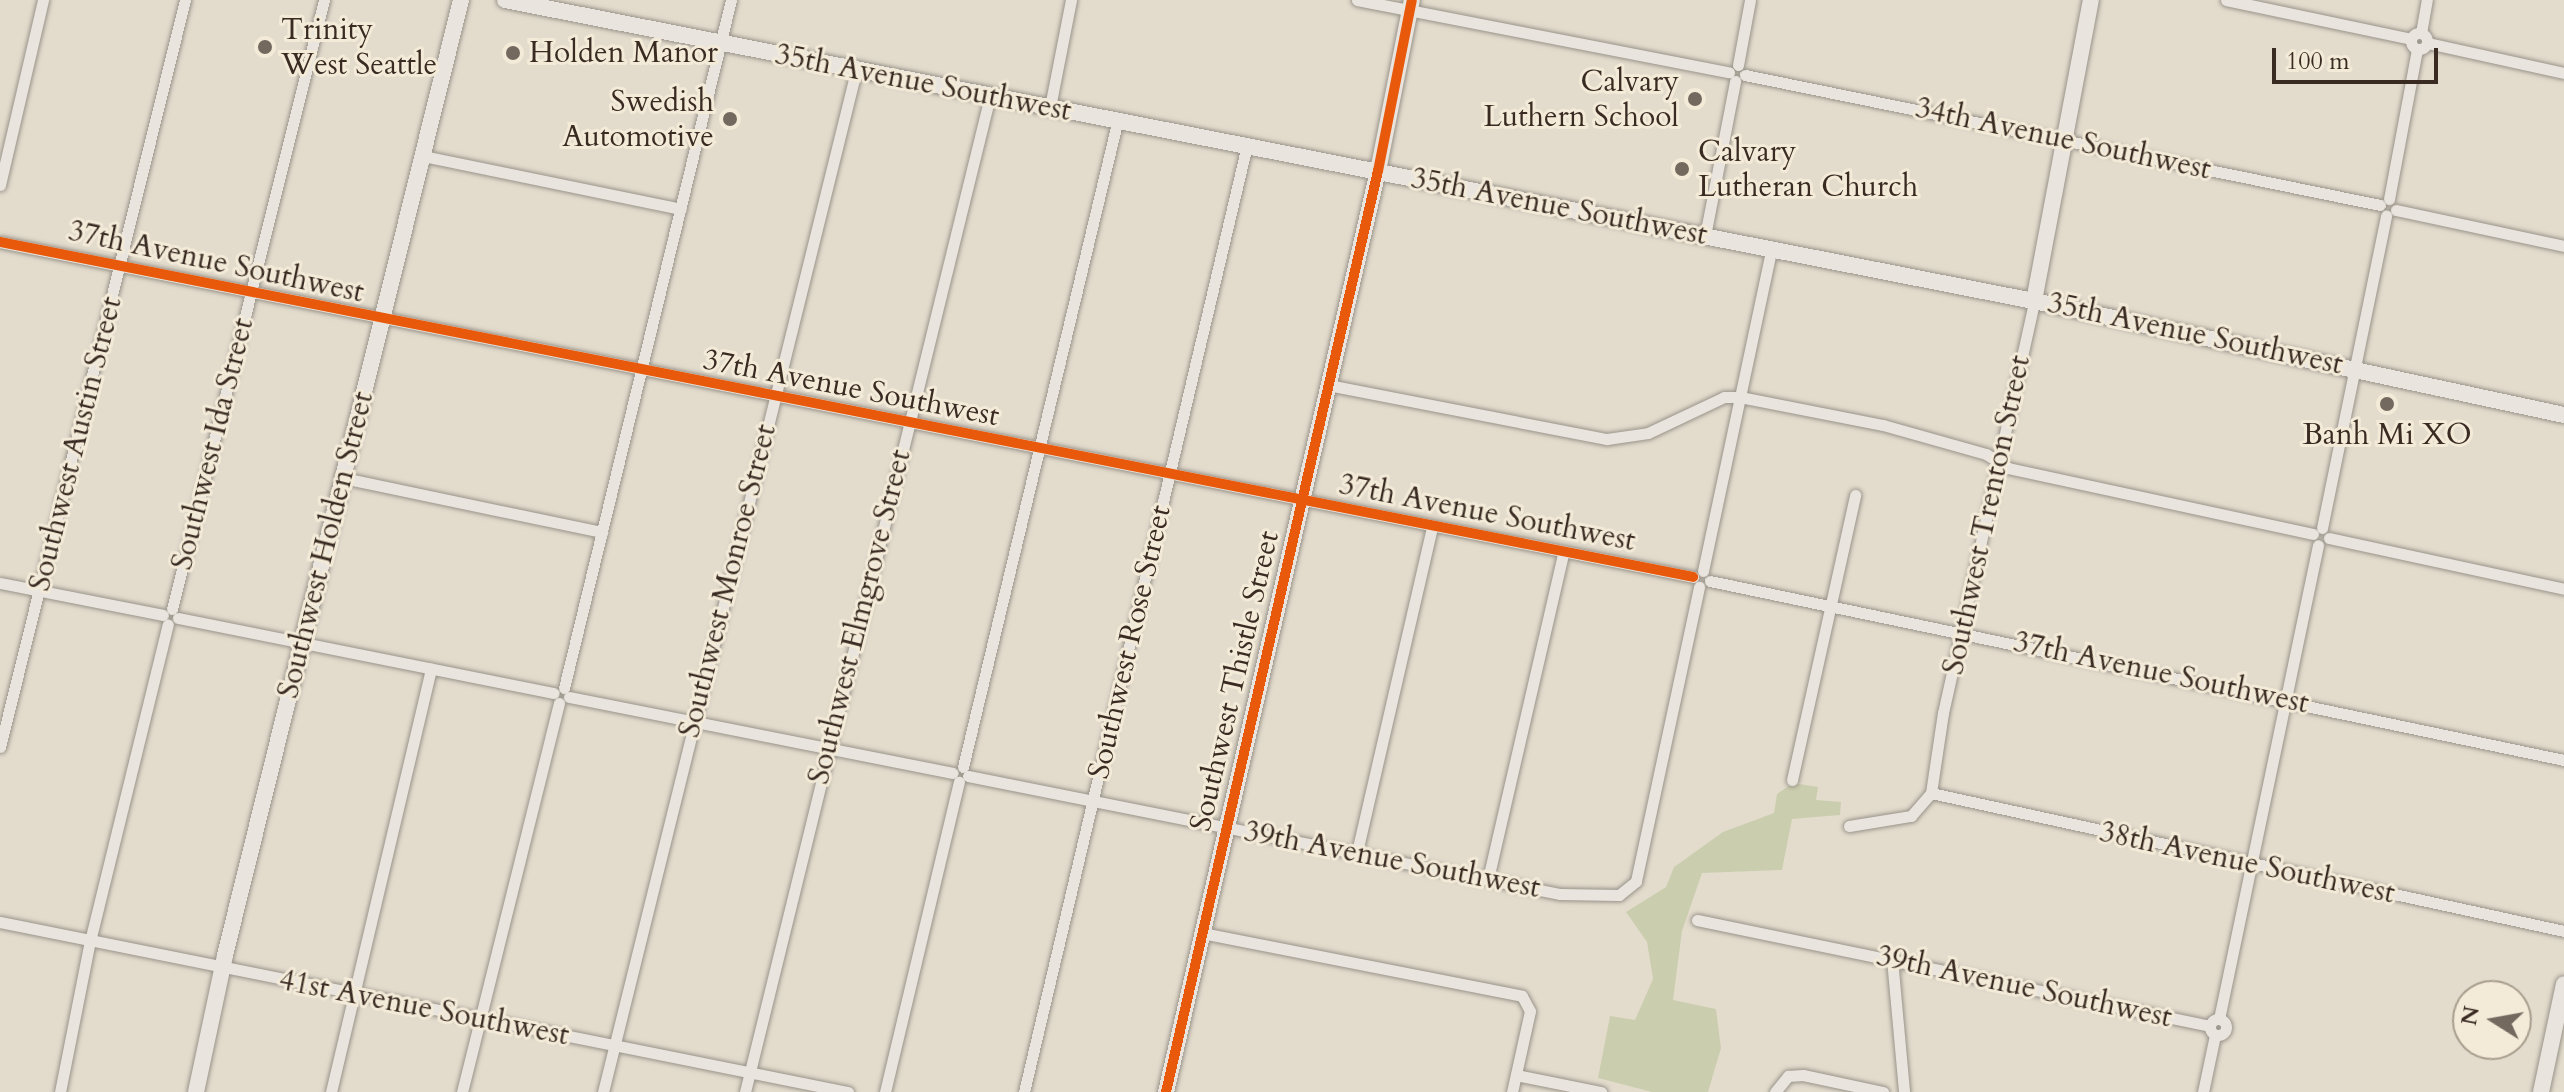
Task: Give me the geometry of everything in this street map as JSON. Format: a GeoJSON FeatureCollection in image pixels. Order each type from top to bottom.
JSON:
{"type":"FeatureCollection","features":[{"type":"Feature","properties":{"kind":"main road","name":"Southwest Holden Street"},"geometry":{"type":"LineString","coordinates":[[196,1092],[222,968],[461,0]]}},
{"type":"Feature","properties":{"kind":"main road","name":"35th Avenue Southwest"},"geometry":{"type":"LineString","coordinates":[[505,0],[722,46],[1118,119],[2034,301],[2564,415]]}},
{"type":"Feature","properties":{"kind":"main road","name":"Southwest Trenton Street"},"geometry":{"type":"LineString","coordinates":[[2034,301],[2091,0]]}},
{"type":"Feature","properties":{"kind":"main road","name":"Southwest Thistle Street"},"geometry":{"type":"LineString","coordinates":[[1166,1092],[1378,171],[1410,5]]}},
{"type":"Feature","properties":{"kind":"main road"},"geometry":{"type":"LineString","coordinates":[[2541,1092],[2564,984]]}},
{"type":"Feature","properties":{"kind":"street"},"geometry":{"type":"LineString","coordinates":[[0,185],[6,128],[43,0]]}},
{"type":"Feature","properties":{"kind":"street","name":"Southwest Austin Street"},"geometry":{"type":"LineString","coordinates":[[0,747],[4,709],[40,591],[185,0]]}},
{"type":"Feature","properties":{"kind":"street","name":"Southwest Ida Street"},"geometry":{"type":"LineString","coordinates":[[60,1092],[90,941],[324,0]]}},
{"type":"Feature","properties":{"kind":"street"},"geometry":{"type":"LineString","coordinates":[[462,1092],[731,0]]}},
{"type":"Feature","properties":{"kind":"street"},"geometry":{"type":"LineString","coordinates":[[1050,107],[1071,0]]}},
{"type":"Feature","properties":{"kind":"street","name":"34th Avenue Southwest"},"geometry":{"type":"LineString","coordinates":[[1357,0],[1410,5],[2064,137],[2564,246]]}},
{"type":"Feature","properties":{"kind":"street"},"geometry":{"type":"LineString","coordinates":[[1705,236],[1750,0]]}},
{"type":"Feature","properties":{"kind":"street"},"geometry":{"type":"LineString","coordinates":[[2226,0],[2564,73]]}},
{"type":"Feature","properties":{"kind":"street"},"geometry":{"type":"LineString","coordinates":[[2203,1092],[2355,368],[2427,0]]}},
{"type":"Feature","properties":{"kind":"street","name":"Southwest Monroe Street"},"geometry":{"type":"LineString","coordinates":[[603,1092],[856,71]]}},
{"type":"Feature","properties":{"kind":"street","name":"Southwest Elmgrove Street"},"geometry":{"type":"LineString","coordinates":[[745,1092],[827,748],[990,96]]}},
{"type":"Feature","properties":{"kind":"street"},"geometry":{"type":"LineString","coordinates":[[885,1092],[1118,119]]}},
{"type":"Feature","properties":{"kind":"street","name":"Southwest Rose Street"},"geometry":{"type":"LineString","coordinates":[[1024,1092],[1247,145]]}},
{"type":"Feature","properties":{"kind":"street"},"geometry":{"type":"LineString","coordinates":[[423,156],[681,209]]}},
{"type":"Feature","properties":{"kind":"street","name":"37th Avenue Southwest"},"geometry":{"type":"LineString","coordinates":[[0,242],[774,398],[1961,631],[2564,760]]}},
{"type":"Feature","properties":{"kind":"street"},"geometry":{"type":"LineString","coordinates":[[1701,579],[1771,250]]}},
{"type":"Feature","properties":{"kind":"street","name":"Southwest Trenton Street"},"geometry":{"type":"LineString","coordinates":[[1931,793],[1929,785],[1961,631],[2034,301]]}},
{"type":"Feature","properties":{"kind":"street"},"geometry":{"type":"LineString","coordinates":[[1328,385],[1607,439],[1648,433],[1724,397],[1740,397],[1883,425],[1986,454],[1999,462],[2564,589]]}},
{"type":"Feature","properties":{"kind":"street"},"geometry":{"type":"LineString","coordinates":[[343,478],[602,532]]}},
{"type":"Feature","properties":{"kind":"street"},"geometry":{"type":"LineString","coordinates":[[1792,780],[1855,495]]}},
{"type":"Feature","properties":{"kind":"street"},"geometry":{"type":"LineString","coordinates":[[1357,852],[1432,528]]}},
{"type":"Feature","properties":{"kind":"street"},"geometry":{"type":"LineString","coordinates":[[1488,879],[1563,554]]}},
{"type":"Feature","properties":{"kind":"street","name":"39th Avenue Southwest"},"geometry":{"type":"LineString","coordinates":[[0,583],[1583,897],[1628,891],[1636,881],[1701,579]]}},
{"type":"Feature","properties":{"kind":"street"},"geometry":{"type":"LineString","coordinates":[[331,1092],[431,669]]}},
{"type":"Feature","properties":{"kind":"street"},"geometry":{"type":"LineString","coordinates":[[1849,826],[1911,816],[1931,793]]}},
{"type":"Feature","properties":{"kind":"street","name":"38th Avenue Southwest"},"geometry":{"type":"LineString","coordinates":[[1931,793],[2564,931]]}},
{"type":"Feature","properties":{"kind":"street","name":"39th Avenue Southwest"},"geometry":{"type":"LineString","coordinates":[[1697,920],[2215,1027]]}},
{"type":"Feature","properties":{"kind":"street","name":"41st Avenue Southwest"},"geometry":{"type":"LineString","coordinates":[[0,922],[848,1092]]}},
{"type":"Feature","properties":{"kind":"street"},"geometry":{"type":"LineString","coordinates":[[1202,933],[1526,1000],[1530,1011],[1512,1092]]}},
{"type":"Feature","properties":{"kind":"street"},"geometry":{"type":"LineString","coordinates":[[1892,959],[1904,1092]]}},
{"type":"Feature","properties":{"kind":"street"},"geometry":{"type":"LineString","coordinates":[[1516,1075],[1601,1092]]}},
{"type":"Feature","properties":{"kind":"street"},"geometry":{"type":"LineString","coordinates":[[1775,1092],[1788,1076],[1883,1092]]}},
{"type":"Feature","properties":{"kind":"green space"},"geometry":{"type":"Polygon","coordinates":[[[1793,783],[1818,787],[1816,800],[1841,802],[1840,815],[1792,819],[1782,870],[1702,873],[1682,931],[1673,1000],[1716,1009],[1721,1048],[1708,1092],[1652,1092],[1598,1078],[1610,1016],[1635,1020],[1653,979],[1647,942],[1626,912],[1666,887],[1674,867],[1723,832],[1774,813],[1777,794],[1793,783]]]}},
{"type":"Feature","properties":{"kind":"cycle path"},"geometry":{"type":"LineString","coordinates":[[1166,1092],[1378,171],[1412,0]]}},
{"type":"Feature","properties":{"kind":"cycle path"},"geometry":{"type":"LineString","coordinates":[[0,242],[1693,577]]}},
{"type":"Feature","properties":{"kind":"place","name":"Trinity West Seattle"},"geometry":{"type":"Point","coordinates":[265,47]}},
{"type":"Feature","properties":{"kind":"place","name":"Holden Manor"},"geometry":{"type":"Point","coordinates":[513,53]}},
{"type":"Feature","properties":{"kind":"place","name":"Calvary Luthern School"},"geometry":{"type":"Point","coordinates":[1695,99]}},
{"type":"Feature","properties":{"kind":"place","name":"Swedish Automotive"},"geometry":{"type":"Point","coordinates":[730,119]}},
{"type":"Feature","properties":{"kind":"place","name":"Calvary Lutheran Church"},"geometry":{"type":"Point","coordinates":[1682,169]}},
{"type":"Feature","properties":{"kind":"place","name":"Banh Mi XO"},"geometry":{"type":"Point","coordinates":[2387,404]}}]}
